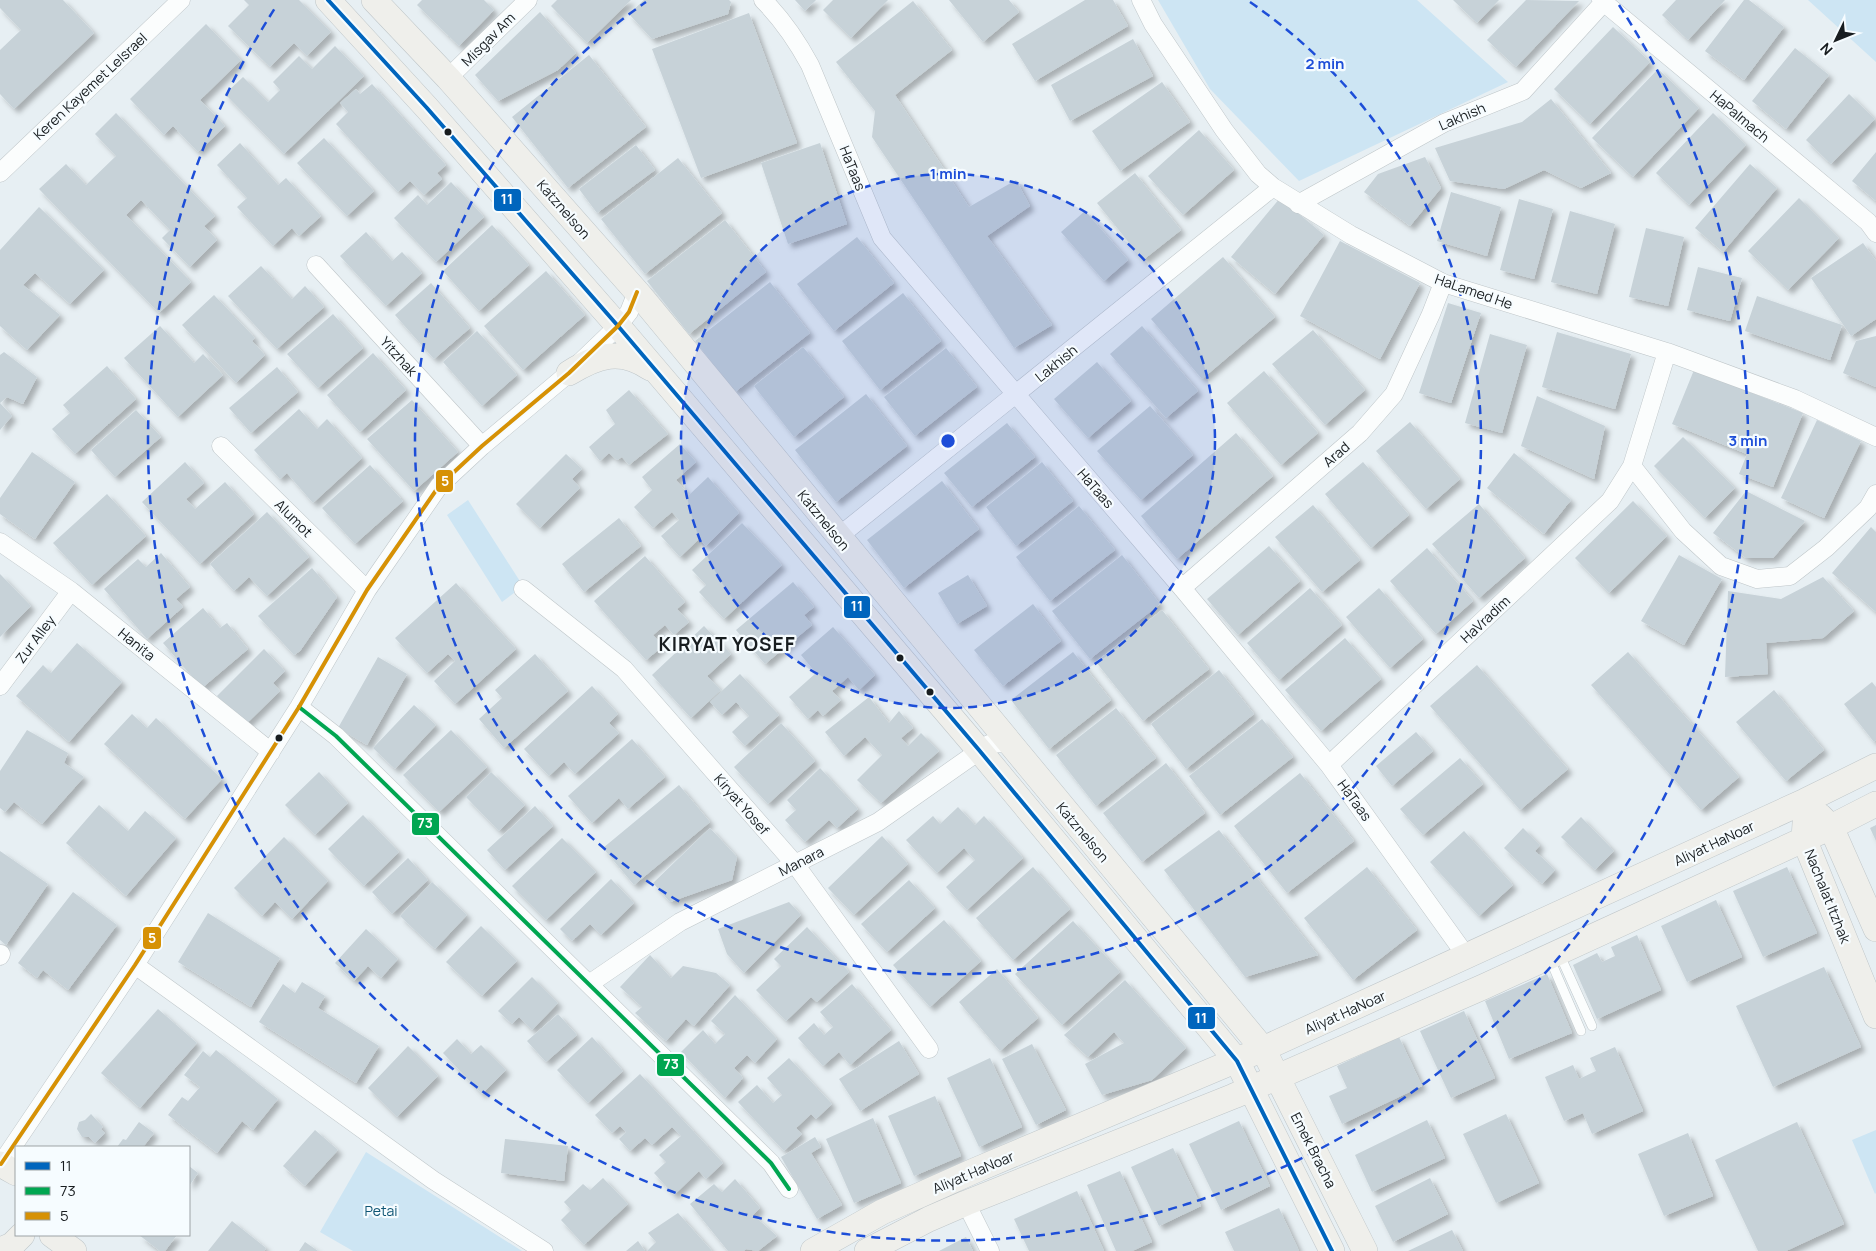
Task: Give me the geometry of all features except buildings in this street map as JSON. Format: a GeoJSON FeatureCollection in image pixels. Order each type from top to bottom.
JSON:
{"type":"FeatureCollection","features":[{"type":"Feature","properties":{"kind":"street","name":"Keren Kayemet LeIsrael"},"geometry":{"type":"LineString","coordinates":[[0,173],[181,0]]}},
{"type":"Feature","properties":{"kind":"street","name":"Katznelson"},"geometry":{"type":"LineString","coordinates":[[328,0],[427,108],[618,326],[979,750],[1237,1061],[1252,1089]]}},
{"type":"Feature","properties":{"kind":"street","name":"Katznelson"},"geometry":{"type":"LineString","coordinates":[[374,0],[448,78],[637,292],[1263,1049]]}},
{"type":"Feature","properties":{"kind":"street","name":"Misgav Am"},"geometry":{"type":"LineString","coordinates":[[448,78],[528,0]]}},
{"type":"Feature","properties":{"kind":"street","name":"HaTaas"},"geometry":{"type":"LineString","coordinates":[[763,0],[795,38],[810,65],[882,238],[1182,588],[1329,765],[1467,957]]}},
{"type":"Feature","properties":{"kind":"street","name":"HaLamed He"},"geometry":{"type":"LineString","coordinates":[[1141,0],[1153,24],[1224,130],[1258,174],[1273,188],[1298,204],[1351,235],[1443,283],[1667,352],[1795,399],[1876,437]]}},
{"type":"Feature","properties":{"kind":"street","name":"Lakhish"},"geometry":{"type":"LineString","coordinates":[[1298,204],[1444,123],[1523,91],[1603,1]]}},
{"type":"Feature","properties":{"kind":"street","name":"HaPalmach"},"geometry":{"type":"LineString","coordinates":[[1603,1],[1868,222],[1876,233]]}},
{"type":"Feature","properties":{"kind":"street","name":"Lakhish"},"geometry":{"type":"LineString","coordinates":[[838,537],[1273,188]]}},
{"type":"Feature","properties":{"kind":"street","name":"Yitzhak"},"geometry":{"type":"LineString","coordinates":[[316,265],[482,446]]}},
{"type":"Feature","properties":{"kind":"street","name":"Arad"},"geometry":{"type":"LineString","coordinates":[[1182,588],[1360,433],[1394,394],[1431,314],[1443,283]]}},
{"type":"Feature","properties":{"kind":"street"},"geometry":{"type":"LineString","coordinates":[[19,1146],[271,752],[367,590],[439,486],[482,446],[570,373],[618,326],[629,312],[637,292]]}},
{"type":"Feature","properties":{"kind":"street","name":"HaVradim"},"geometry":{"type":"LineString","coordinates":[[1329,765],[1610,501],[1632,466],[1667,352]]}},
{"type":"Feature","properties":{"kind":"street"},"geometry":{"type":"LineString","coordinates":[[570,373],[593,360],[616,356],[629,357],[641,362],[660,375]]}},
{"type":"Feature","properties":{"kind":"street","name":"Alumot"},"geometry":{"type":"LineString","coordinates":[[221,446],[367,590]]}},
{"type":"Feature","properties":{"kind":"street"},"geometry":{"type":"LineString","coordinates":[[1632,466],[1683,531],[1721,566],[1757,579],[1790,576],[1826,548],[1861,515],[1868,508],[1876,494]]}},
{"type":"Feature","properties":{"kind":"street","name":"Hanita"},"geometry":{"type":"LineString","coordinates":[[0,542],[71,591],[271,752]]}},
{"type":"Feature","properties":{"kind":"street","name":"Kiryat Yosef"},"geometry":{"type":"LineString","coordinates":[[523,589],[624,669],[795,864],[929,1048]]}},
{"type":"Feature","properties":{"kind":"street","name":"Zur Alley"},"geometry":{"type":"LineString","coordinates":[[0,686],[71,591]]}},
{"type":"Feature","properties":{"kind":"street"},"geometry":{"type":"LineString","coordinates":[[299,707],[336,736],[771,1163],[789,1189]]}},
{"type":"Feature","properties":{"kind":"street","name":"Manara"},"geometry":{"type":"LineString","coordinates":[[589,984],[680,922],[878,822],[989,744],[996,743],[1012,747]]}},
{"type":"Feature","properties":{"kind":"street","name":"Aliyat HaNoar"},"geometry":{"type":"LineString","coordinates":[[813,1251],[882,1212],[985,1166],[1237,1061],[1805,801],[1876,766]]}},
{"type":"Feature","properties":{"kind":"street"},"geometry":{"type":"LineString","coordinates":[[1805,801],[1832,827],[1876,930]]}},
{"type":"Feature","properties":{"kind":"street","name":"Nachalat Itzhak"},"geometry":{"type":"LineString","coordinates":[[1805,801],[1804,839],[1876,1016]]}},
{"type":"Feature","properties":{"kind":"street","name":"Aliyat HaNoar"},"geometry":{"type":"LineString","coordinates":[[867,1251],[966,1203],[1252,1089],[1554,955],[1832,827],[1876,804]]}},
{"type":"Feature","properties":{"kind":"street"},"geometry":{"type":"LineString","coordinates":[[135,965],[433,1180],[544,1251]]}},
{"type":"Feature","properties":{"kind":"street","name":"Emek Bracha"},"geometry":{"type":"LineString","coordinates":[[1263,1049],[1365,1251]]}},
{"type":"Feature","properties":{"kind":"street","name":"Emek Bracha"},"geometry":{"type":"LineString","coordinates":[[1252,1089],[1332,1251]]}},
{"type":"Feature","properties":{"kind":"street"},"geometry":{"type":"LineString","coordinates":[[6,1167],[15,1153]]}},
{"type":"Feature","properties":{"kind":"street"},"geometry":{"type":"LineString","coordinates":[[966,1203],[990,1251]]}},
{"type":"Feature","properties":{"kind":"street"},"geometry":{"type":"LineString","coordinates":[[0,1250],[12,1245],[21,1236]]}},
{"type":"Feature","properties":{"kind":"street"},"geometry":{"type":"LineString","coordinates":[[53,1236],[74,1251]]}},
{"type":"Feature","properties":{"kind":"lane"},"geometry":{"type":"LineString","coordinates":[[1554,955],[1592,1026]]}},
{"type":"Feature","properties":{"kind":"lane"},"geometry":{"type":"LineString","coordinates":[[1554,955],[1581,1031]]}},
{"type":"Feature","properties":{"kind":"green space"},"geometry":{"type":"Polygon","coordinates":[[[1158,0],[1417,0],[1508,82],[1299,181],[1210,89],[1158,0]]]}},
{"type":"Feature","properties":{"kind":"green space"},"geometry":{"type":"Polygon","coordinates":[[[1808,0],[1876,0],[1876,62],[1808,0]]]}},
{"type":"Feature","properties":{"kind":"green space"},"geometry":{"type":"Polygon","coordinates":[[[468,500],[523,586],[502,602],[447,515],[468,500]]]}},
{"type":"Feature","properties":{"kind":"green space"},"geometry":{"type":"Polygon","coordinates":[[[1876,1130],[1876,1193],[1875,1194],[1852,1140],[1876,1130]]]}},
{"type":"Feature","properties":{"kind":"green space","name":"Petai"},"geometry":{"type":"Polygon","coordinates":[[[366,1152],[522,1251],[353,1251],[320,1232],[366,1152]]]}},
{"type":"Feature","properties":{"kind":"transit line","name":"11"},"geometry":{"type":"LineString","coordinates":[[328,0],[427,108],[618,326],[979,750],[1237,1061],[1332,1251]]}},
{"type":"Feature","properties":{"kind":"transit line","name":"5"},"geometry":{"type":"LineString","coordinates":[[1,1164],[135,965],[299,707],[367,590],[439,486],[482,446],[569,373],[618,326],[629,312],[637,292]]}},
{"type":"Feature","properties":{"kind":"transit line","name":"73"},"geometry":{"type":"LineString","coordinates":[[299,707],[336,736],[771,1163],[789,1189]]}},
{"type":"Feature","properties":{"kind":"district","name":"KIRYAT YOSEF"},"geometry":{"type":"Point","coordinates":[727,644]}}]}
